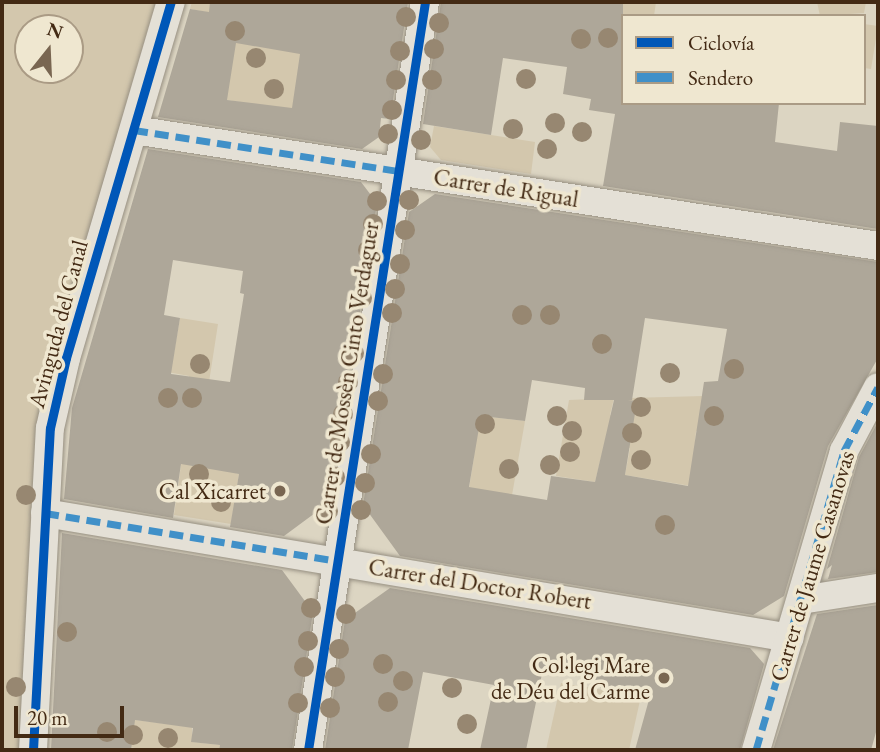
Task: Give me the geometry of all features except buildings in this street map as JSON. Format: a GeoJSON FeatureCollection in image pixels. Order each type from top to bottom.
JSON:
{"type":"FeatureCollection","features":[{"type":"Feature","properties":{"kind":"street","name":"Avinguda del Canal"},"geometry":{"type":"LineString","coordinates":[[33,750],[50,428],[66,358],[171,2]]}},
{"type":"Feature","properties":{"kind":"street","name":"Carrer de Mossèn Cinto Verdaguer"},"geometry":{"type":"LineString","coordinates":[[308,750],[425,2]]}},
{"type":"Feature","properties":{"kind":"street","name":"Carrer de Rigual"},"geometry":{"type":"LineString","coordinates":[[134,130],[878,246]]}},
{"type":"Feature","properties":{"kind":"street","name":"Carrer de Jaume Casanovas"},"geometry":{"type":"LineString","coordinates":[[757,750],[844,451],[878,387]]}},
{"type":"Feature","properties":{"kind":"street","name":"Carrer del Doctor Robert"},"geometry":{"type":"LineString","coordinates":[[45,513],[790,638]]}},
{"type":"Feature","properties":{"kind":"street"},"geometry":{"type":"LineString","coordinates":[[802,600],[878,588]]}},
{"type":"Feature","properties":{"kind":"shaded area"},"geometry":{"type":"Polygon","coordinates":[[[2,2],[184,2],[71,368],[60,468],[48,750],[2,750],[2,2]]]}},
{"type":"Feature","properties":{"kind":"shaded area"},"geometry":{"type":"Polygon","coordinates":[[[192,2],[278,2],[275,22],[308,55],[293,110],[227,100],[206,12],[190,9],[192,2]]]}},
{"type":"Feature","properties":{"kind":"shaded area"},"geometry":{"type":"Polygon","coordinates":[[[601,2],[656,2],[654,14],[599,15],[601,2]]]}},
{"type":"Feature","properties":{"kind":"shaded area"},"geometry":{"type":"Polygon","coordinates":[[[817,2],[866,2],[864,13],[820,14],[817,2]]]}},
{"type":"Feature","properties":{"kind":"shaded area"},"geometry":{"type":"Polygon","coordinates":[[[866,24],[878,26],[871,69],[866,68],[866,24]]]}},
{"type":"Feature","properties":{"kind":"shaded area"},"geometry":{"type":"Polygon","coordinates":[[[434,126],[535,142],[531,174],[441,160],[430,147],[434,126]]]}},
{"type":"Feature","properties":{"kind":"shaded area"},"geometry":{"type":"Polygon","coordinates":[[[180,318],[218,324],[207,395],[183,411],[189,376],[162,371],[174,353],[180,318]]]}},
{"type":"Feature","properties":{"kind":"shaded area"},"geometry":{"type":"Polygon","coordinates":[[[741,395],[734,436],[696,431],[691,486],[625,475],[630,448],[621,447],[607,433],[595,482],[556,476],[569,400],[614,398],[610,415],[625,419],[629,398],[741,395]]]}},
{"type":"Feature","properties":{"kind":"shaded area"},"geometry":{"type":"Polygon","coordinates":[[[471,415],[525,421],[511,501],[468,495],[474,457],[471,415]]]}},
{"type":"Feature","properties":{"kind":"shaded area"},"geometry":{"type":"Polygon","coordinates":[[[182,458],[239,474],[231,524],[174,515],[182,458]]]}},
{"type":"Feature","properties":{"kind":"shaded area"},"geometry":{"type":"Polygon","coordinates":[[[561,683],[641,696],[629,750],[546,750],[561,683]]]}},
{"type":"Feature","properties":{"kind":"shaded area"},"geometry":{"type":"Polygon","coordinates":[[[86,714],[192,727],[192,742],[220,745],[219,750],[151,750],[82,741],[86,714]]]}},
{"type":"Feature","properties":{"kind":"marked path"},"geometry":{"type":"LineString","coordinates":[[134,130],[398,171]]}},
{"type":"Feature","properties":{"kind":"marked path"},"geometry":{"type":"LineString","coordinates":[[756,750],[844,451],[878,387]]}},
{"type":"Feature","properties":{"kind":"marked path"},"geometry":{"type":"LineString","coordinates":[[45,513],[338,561]]}},
{"type":"Feature","properties":{"kind":"cycle path"},"geometry":{"type":"LineString","coordinates":[[33,750],[50,428],[66,358],[171,2]]}},
{"type":"Feature","properties":{"kind":"cycle path"},"geometry":{"type":"LineString","coordinates":[[308,750],[425,2]]}},
{"type":"Feature","properties":{"kind":"place","name":"Cal Xicarret"},"geometry":{"type":"Point","coordinates":[280,491]}},
{"type":"Feature","properties":{"kind":"place","name":"Col·legi Mare de Déu del Carme"},"geometry":{"type":"Point","coordinates":[664,678]}}]}
